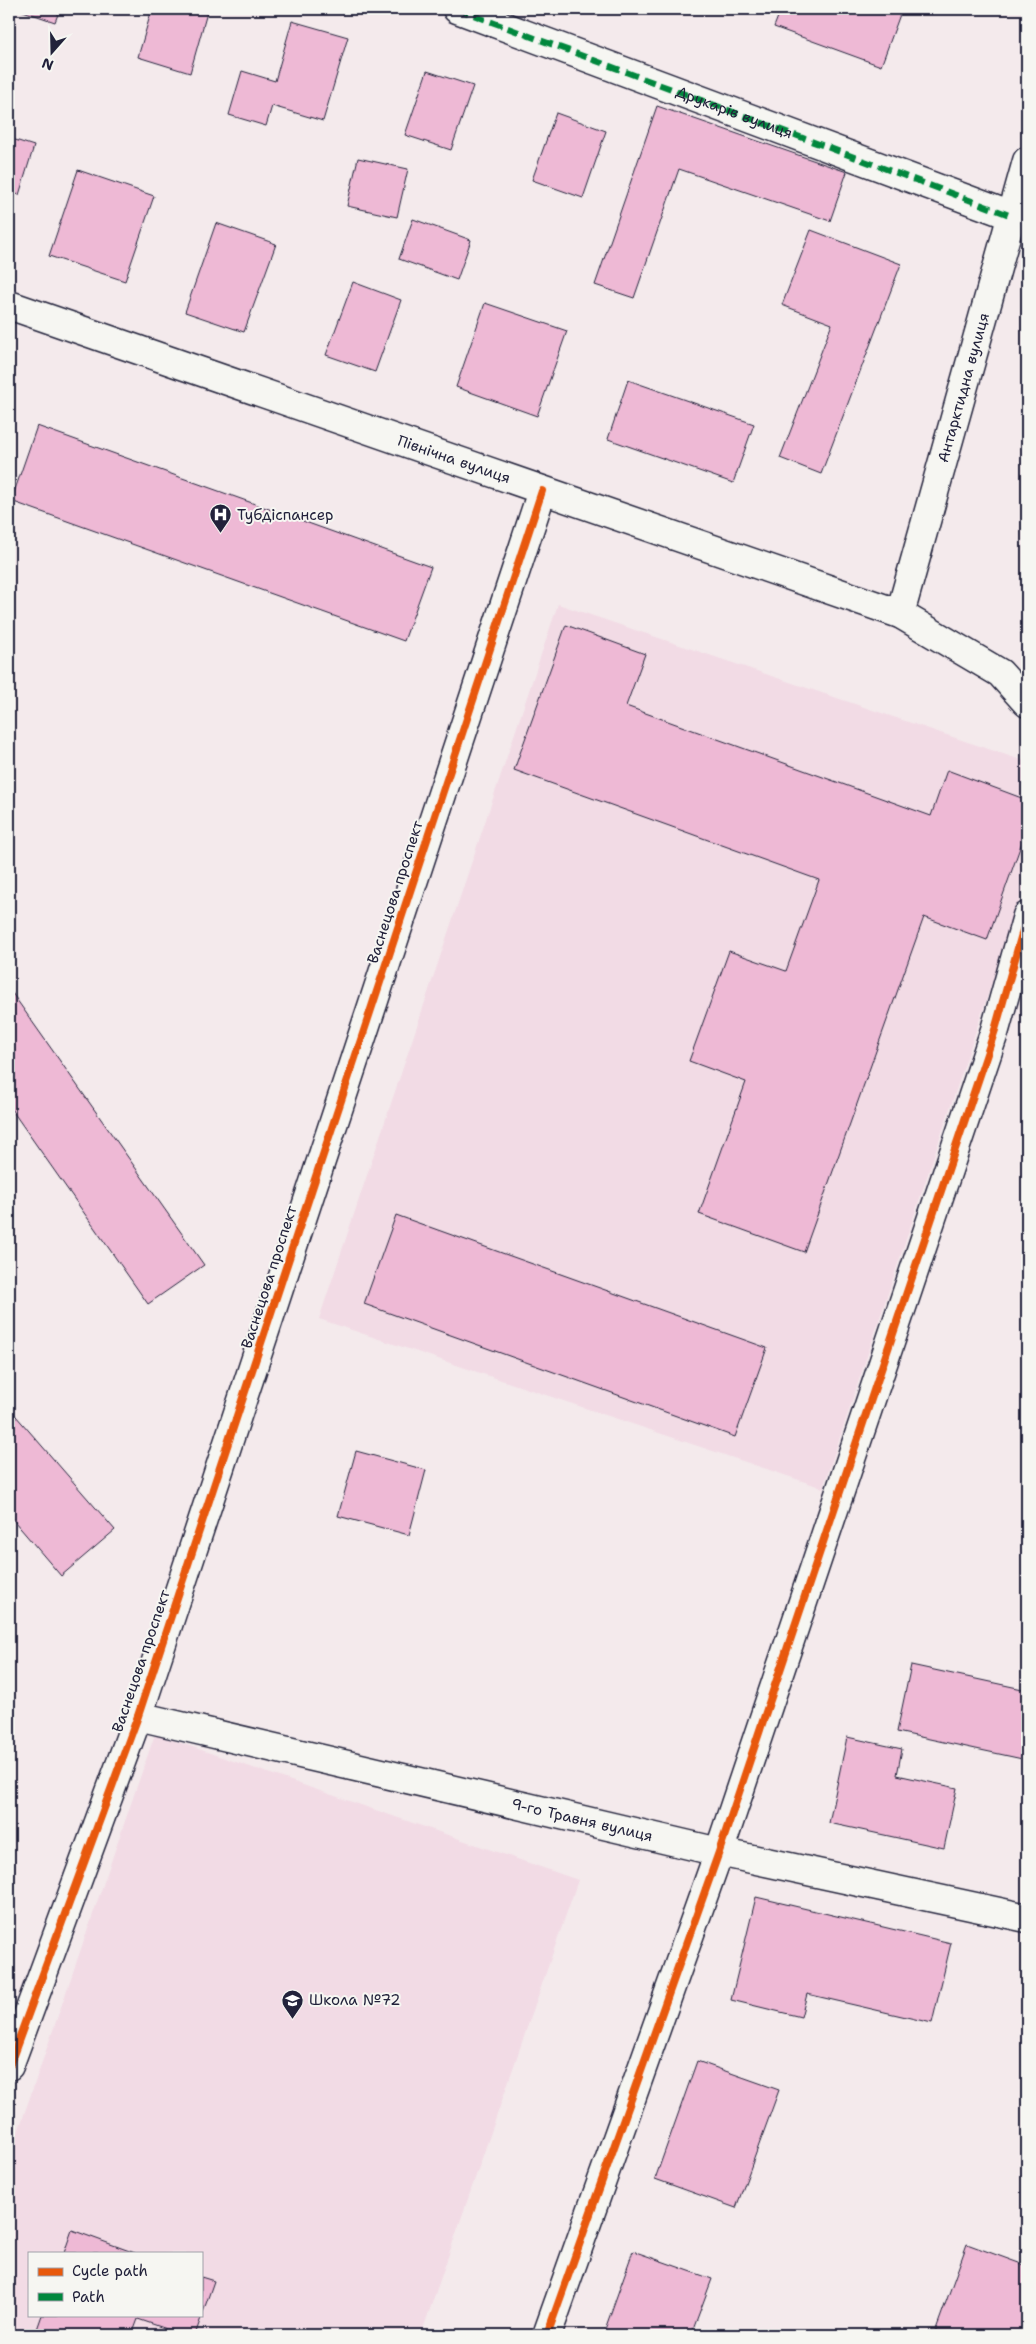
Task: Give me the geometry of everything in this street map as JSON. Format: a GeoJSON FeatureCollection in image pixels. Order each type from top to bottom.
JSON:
{"type":"FeatureCollection","features":[{"type":"Feature","properties":{"kind":"street","name":"Друкарів вулиця"},"geometry":{"type":"LineString","coordinates":[[457,9],[1012,216]]}},
{"type":"Feature","properties":{"kind":"street","name":"Антарктидна вулиця"},"geometry":{"type":"LineString","coordinates":[[900,614],[1027,161]]}},
{"type":"Feature","properties":{"kind":"street","name":"Північна вулиця"},"geometry":{"type":"LineString","coordinates":[[9,305],[900,614],[1000,673],[1027,703]]}},
{"type":"Feature","properties":{"kind":"street","name":"Васнецова проспект"},"geometry":{"type":"LineString","coordinates":[[9,2066],[138,1716],[542,491]]}},
{"type":"Feature","properties":{"kind":"street"},"geometry":{"type":"LineString","coordinates":[[547,2335],[719,1852],[995,1030],[1027,916]]}},
{"type":"Feature","properties":{"kind":"street","name":"9-го Травня вулиця"},"geometry":{"type":"LineString","coordinates":[[138,1716],[719,1852],[1027,1918]]}},
{"type":"Feature","properties":{"kind":"shaded area"},"geometry":{"type":"Polygon","coordinates":[[[558,604],[1027,762],[1027,878],[823,1488],[319,1319],[558,604]]]}},
{"type":"Feature","properties":{"kind":"shaded area","name":"Школа №72"},"geometry":{"type":"Polygon","coordinates":[[[155,1734],[578,1880],[421,2335],[9,2335],[9,2158],[155,1734]]]}},
{"type":"Feature","properties":{"kind":"building"},"geometry":{"type":"Polygon","coordinates":[[[17,9],[60,9],[55,22],[17,9]]]}},
{"type":"Feature","properties":{"kind":"building"},"geometry":{"type":"Polygon","coordinates":[[[152,9],[208,9],[190,73],[138,57],[152,9]]]}},
{"type":"Feature","properties":{"kind":"building"},"geometry":{"type":"Polygon","coordinates":[[[781,9],[902,9],[881,66],[774,27],[781,9]]]}},
{"type":"Feature","properties":{"kind":"building"},"geometry":{"type":"Polygon","coordinates":[[[292,21],[348,37],[323,121],[272,106],[266,126],[229,115],[242,71],[275,81],[292,21]]]}},
{"type":"Feature","properties":{"kind":"building"},"geometry":{"type":"Polygon","coordinates":[[[427,71],[473,86],[451,150],[405,135],[427,71]]]}},
{"type":"Feature","properties":{"kind":"building"},"geometry":{"type":"Polygon","coordinates":[[[657,106],[847,172],[830,221],[679,169],[634,298],[595,285],[657,106]]]}},
{"type":"Feature","properties":{"kind":"building"},"geometry":{"type":"Polygon","coordinates":[[[556,113],[606,131],[583,198],[532,180],[556,113]]]}},
{"type":"Feature","properties":{"kind":"building"},"geometry":{"type":"Polygon","coordinates":[[[9,138],[34,146],[19,195],[9,191],[9,138]]]}},
{"type":"Feature","properties":{"kind":"building"},"geometry":{"type":"Polygon","coordinates":[[[358,158],[408,169],[397,217],[347,206],[358,158]]]}},
{"type":"Feature","properties":{"kind":"building"},"geometry":{"type":"Polygon","coordinates":[[[78,170],[154,196],[125,281],[49,256],[78,170]]]}},
{"type":"Feature","properties":{"kind":"building"},"geometry":{"type":"Polygon","coordinates":[[[413,219],[471,240],[457,280],[399,259],[413,219]]]}},
{"type":"Feature","properties":{"kind":"building"},"geometry":{"type":"Polygon","coordinates":[[[216,223],[276,244],[244,332],[185,312],[216,223]]]}},
{"type":"Feature","properties":{"kind":"building"},"geometry":{"type":"Polygon","coordinates":[[[811,230],[901,264],[821,474],[780,458],[832,324],[782,305],[811,230]]]}},
{"type":"Feature","properties":{"kind":"building"},"geometry":{"type":"Polygon","coordinates":[[[353,282],[401,300],[375,372],[326,355],[353,282]]]}},
{"type":"Feature","properties":{"kind":"building"},"geometry":{"type":"Polygon","coordinates":[[[485,303],[567,331],[537,416],[456,387],[485,303]]]}},
{"type":"Feature","properties":{"kind":"building"},"geometry":{"type":"Polygon","coordinates":[[[628,380],[754,424],[733,483],[608,439],[628,380]]]}},
{"type":"Feature","properties":{"kind":"building","name":"Тубдіспансер"},"geometry":{"type":"Polygon","coordinates":[[[37,426],[431,567],[404,641],[11,501],[37,426]]]}},
{"type":"Feature","properties":{"kind":"building"},"geometry":{"type":"Polygon","coordinates":[[[566,625],[645,654],[626,706],[931,816],[947,770],[1027,800],[1027,828],[987,940],[924,917],[804,1252],[699,1214],[746,1082],[689,1061],[729,951],[786,971],[819,880],[514,770],[566,625]]]}},
{"type":"Feature","properties":{"kind":"building"},"geometry":{"type":"Polygon","coordinates":[[[12,993],[204,1265],[148,1304],[9,1106],[9,996],[12,993]]]}},
{"type":"Feature","properties":{"kind":"building"},"geometry":{"type":"Polygon","coordinates":[[[396,1215],[767,1348],[735,1437],[364,1304],[396,1215]]]}},
{"type":"Feature","properties":{"kind":"building"},"geometry":{"type":"Polygon","coordinates":[[[9,1408],[115,1530],[61,1576],[9,1515],[9,1408]]]}},
{"type":"Feature","properties":{"kind":"building"},"geometry":{"type":"Polygon","coordinates":[[[356,1451],[426,1470],[409,1535],[338,1516],[356,1451]]]}},
{"type":"Feature","properties":{"kind":"building"},"geometry":{"type":"Polygon","coordinates":[[[911,1665],[1027,1690],[1027,1760],[897,1732],[911,1665]]]}},
{"type":"Feature","properties":{"kind":"building"},"geometry":{"type":"Polygon","coordinates":[[[847,1737],[902,1749],[897,1775],[957,1788],[944,1848],[829,1823],[847,1737]]]}},
{"type":"Feature","properties":{"kind":"building"},"geometry":{"type":"Polygon","coordinates":[[[756,1897],[951,1943],[932,2023],[807,1994],[801,2017],[731,2000],[756,1897]]]}},
{"type":"Feature","properties":{"kind":"building"},"geometry":{"type":"Polygon","coordinates":[[[697,2061],[779,2090],[736,2208],[655,2179],[697,2061]]]}},
{"type":"Feature","properties":{"kind":"building"},"geometry":{"type":"Polygon","coordinates":[[[72,2230],[132,2252],[64,2252],[72,2230]]]}},
{"type":"Feature","properties":{"kind":"building"},"geometry":{"type":"Polygon","coordinates":[[[967,2244],[1027,2266],[1027,2335],[934,2335],[967,2244]]]}},
{"type":"Feature","properties":{"kind":"building"},"geometry":{"type":"Polygon","coordinates":[[[633,2251],[712,2279],[691,2335],[603,2335],[633,2251]]]}},
{"type":"Feature","properties":{"kind":"building"},"geometry":{"type":"Polygon","coordinates":[[[202,2277],[214,2281],[202,2315],[202,2277]]]}},
{"type":"Feature","properties":{"kind":"building"},"geometry":{"type":"Polygon","coordinates":[[[42,2316],[202,2316],[195,2335],[184,2335],[138,2319],[132,2335],[35,2335],[42,2316]]]}},
{"type":"Feature","properties":{"kind":"marked path"},"geometry":{"type":"LineString","coordinates":[[457,9],[1012,216]]}},
{"type":"Feature","properties":{"kind":"cycle path"},"geometry":{"type":"LineString","coordinates":[[9,2066],[138,1716],[542,491]]}},
{"type":"Feature","properties":{"kind":"cycle path"},"geometry":{"type":"LineString","coordinates":[[547,2335],[719,1852],[995,1030],[1027,916]]}},
{"type":"Feature","properties":{"kind":"place","name":"Тубдіспансер"},"geometry":{"type":"Point","coordinates":[221,534]}},
{"type":"Feature","properties":{"kind":"place","name":"Школа №72"},"geometry":{"type":"Point","coordinates":[293,2019]}}]}
